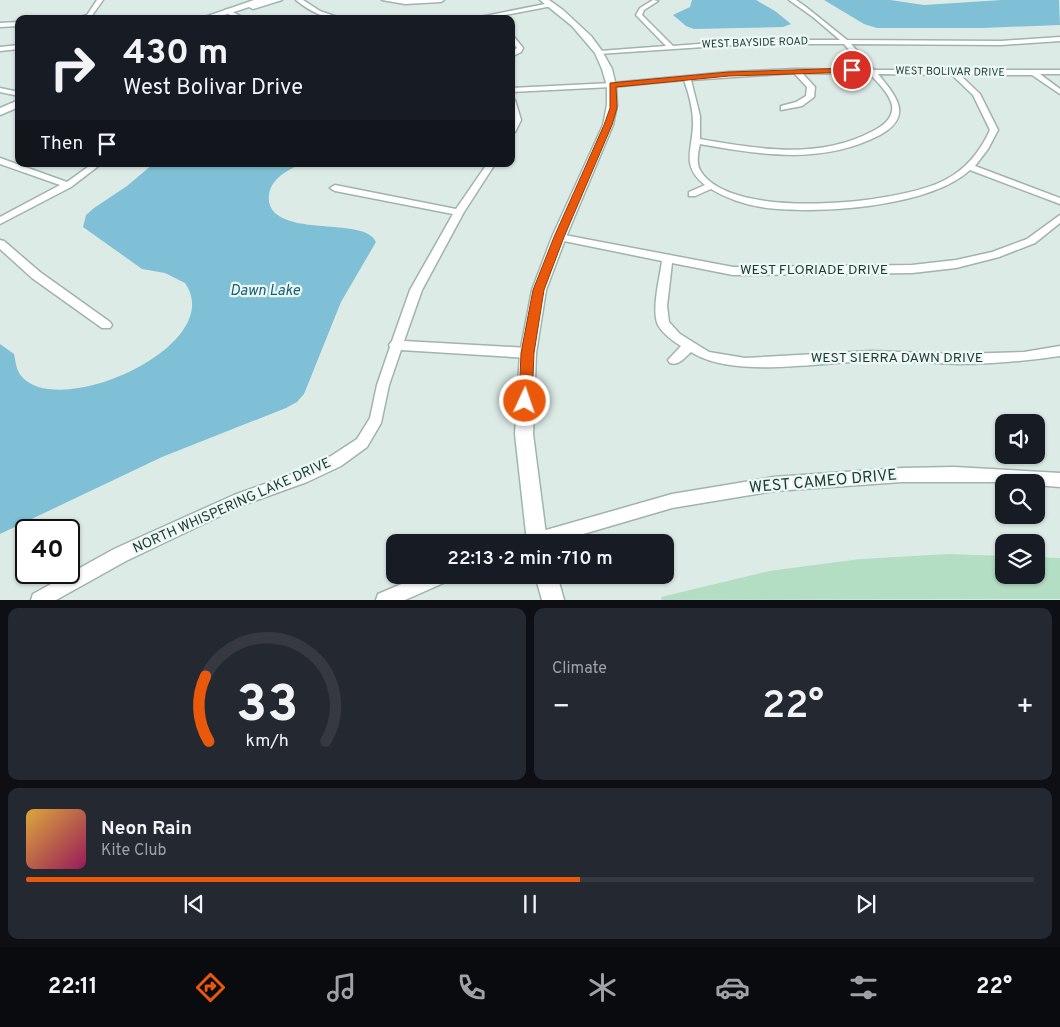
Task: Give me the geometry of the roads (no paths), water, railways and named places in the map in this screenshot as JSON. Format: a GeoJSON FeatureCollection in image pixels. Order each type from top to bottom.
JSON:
{"type":"FeatureCollection","features":[{"type":"Feature","properties":{"kind":"street"},"geometry":{"type":"LineString","coordinates":[[90,15],[100,0]]}},
{"type":"Feature","properties":{"kind":"street"},"geometry":{"type":"LineString","coordinates":[[225,15],[251,1],[262,0]]}},
{"type":"Feature","properties":{"kind":"street"},"geometry":{"type":"LineString","coordinates":[[218,15],[278,0]]}},
{"type":"Feature","properties":{"kind":"street"},"geometry":{"type":"LineString","coordinates":[[299,0],[318,12],[327,15]]}},
{"type":"Feature","properties":{"kind":"street"},"geometry":{"type":"LineString","coordinates":[[385,0],[405,2],[441,0]]}},
{"type":"Feature","properties":{"kind":"street"},"geometry":{"type":"LineString","coordinates":[[696,141],[760,151],[803,152],[827,150],[871,138],[889,126],[895,113],[896,104],[871,71],[846,41],[825,22],[792,0]]}},
{"type":"Feature","properties":{"kind":"street"},"geometry":{"type":"LineString","coordinates":[[655,1],[642,9],[639,15],[671,47]]}},
{"type":"Feature","properties":{"kind":"street"},"geometry":{"type":"LineString","coordinates":[[501,15],[547,2],[582,31],[600,53],[609,71],[614,108],[559,237],[539,290],[528,353],[524,434],[534,534]]}},
{"type":"Feature","properties":{"kind":"street"},"geometry":{"type":"LineString","coordinates":[[230,12],[235,15]]}},
{"type":"Feature","properties":{"kind":"street"},"geometry":{"type":"LineString","coordinates":[[0,25],[15,24]]}},
{"type":"Feature","properties":{"kind":"street","name":"WEST BAYSIDE ROAD"},"geometry":{"type":"LineString","coordinates":[[600,53],[749,42],[846,41],[1001,44],[1060,40]]}},
{"type":"Feature","properties":{"kind":"street"},"geometry":{"type":"LineString","coordinates":[[515,41],[520,48],[515,54]]}},
{"type":"Feature","properties":{"kind":"street"},"geometry":{"type":"LineString","coordinates":[[0,49],[15,47]]}},
{"type":"Feature","properties":{"kind":"street"},"geometry":{"type":"LineString","coordinates":[[784,108],[799,104],[810,97],[812,87],[796,71]]}},
{"type":"Feature","properties":{"kind":"street","name":"WEST BOLIVAR DRIVE"},"geometry":{"type":"LineString","coordinates":[[515,90],[612,85],[687,77],[796,71],[1060,72]]}},
{"type":"Feature","properties":{"kind":"street"},"geometry":{"type":"LineString","coordinates":[[687,77],[698,119],[692,159],[696,171],[710,186],[743,200],[766,204],[826,205],[879,202],[936,187],[970,167],[982,154],[994,130],[976,94],[953,72]]}},
{"type":"Feature","properties":{"kind":"street"},"geometry":{"type":"LineString","coordinates":[[1034,73],[1060,92]]}},
{"type":"Feature","properties":{"kind":"street"},"geometry":{"type":"LineString","coordinates":[[0,90],[15,93]]}},
{"type":"Feature","properties":{"kind":"street"},"geometry":{"type":"LineString","coordinates":[[0,104],[15,96]]}},
{"type":"Feature","properties":{"kind":"street"},"geometry":{"type":"LineString","coordinates":[[0,112],[15,105]]}},
{"type":"Feature","properties":{"kind":"street"},"geometry":{"type":"LineString","coordinates":[[0,161],[15,166]]}},
{"type":"Feature","properties":{"kind":"street"},"geometry":{"type":"LineString","coordinates":[[17,167],[68,185]]}},
{"type":"Feature","properties":{"kind":"street"},"geometry":{"type":"LineString","coordinates":[[0,221],[68,185],[93,167]]}},
{"type":"Feature","properties":{"kind":"street","name":"NORTH WHISPERING LAKE DRIVE"},"geometry":{"type":"LineString","coordinates":[[39,600],[120,555],[240,500],[302,477],[336,461],[362,442],[376,419],[382,385],[416,290],[459,212],[489,167]]}},
{"type":"Feature","properties":{"kind":"street"},"geometry":{"type":"LineString","coordinates":[[970,167],[1060,201]]}},
{"type":"Feature","properties":{"kind":"street"},"geometry":{"type":"LineString","coordinates":[[692,194],[710,186]]}},
{"type":"Feature","properties":{"kind":"street"},"geometry":{"type":"LineString","coordinates":[[335,188],[459,212]]}},
{"type":"Feature","properties":{"kind":"street","name":"WEST FLORIADE DRIVE"},"geometry":{"type":"LineString","coordinates":[[559,237],[733,271],[912,269],[956,264],[995,255],[1031,241],[1060,218]]}},
{"type":"Feature","properties":{"kind":"street"},"geometry":{"type":"LineString","coordinates":[[0,243],[36,276],[106,325]]}},
{"type":"Feature","properties":{"kind":"street","name":"WEST SIERRA DAWN DRIVE"},"geometry":{"type":"LineString","coordinates":[[668,257],[662,306],[663,323],[676,338],[706,356],[745,363],[871,356],[959,359],[1024,357],[1060,351]]}},
{"type":"Feature","properties":{"kind":"street"},"geometry":{"type":"LineString","coordinates":[[396,345],[528,353]]}},
{"type":"Feature","properties":{"kind":"street"},"geometry":{"type":"LineString","coordinates":[[674,360],[690,346]]}},
{"type":"Feature","properties":{"kind":"street","name":"WEST CAMEO DRIVE"},"geometry":{"type":"LineString","coordinates":[[562,534],[672,502],[774,484],[937,474],[1060,480]]}},
{"type":"Feature","properties":{"kind":"street"},"geometry":{"type":"LineString","coordinates":[[384,600],[421,584]]}},
{"type":"Feature","properties":{"kind":"street"},"geometry":{"type":"LineString","coordinates":[[549,584],[553,600]]}},
{"type":"Feature","properties":{"kind":"water"},"geometry":{"type":"Polygon","coordinates":[[[692,0],[756,0],[775,11],[791,24],[783,27],[694,29],[686,26],[673,15],[690,7],[692,0]]]}},
{"type":"Feature","properties":{"kind":"water"},"geometry":{"type":"Polygon","coordinates":[[[824,0],[890,0],[924,5],[1002,0],[1059,0],[1060,25],[982,28],[877,28],[864,24],[824,0]]]}},
{"type":"Feature","properties":{"kind":"water","name":"Dawn Lake"},"geometry":{"type":"Polygon","coordinates":[[[149,167],[294,167],[276,180],[270,189],[269,200],[275,213],[299,223],[360,231],[370,235],[376,242],[341,302],[304,394],[297,402],[162,457],[32,519],[15,519],[15,527],[0,534],[0,344],[14,354],[18,370],[23,378],[43,388],[72,389],[104,382],[136,369],[163,351],[184,329],[192,306],[185,283],[165,273],[142,269],[83,227],[86,215],[127,186],[149,167]]]}}]}
